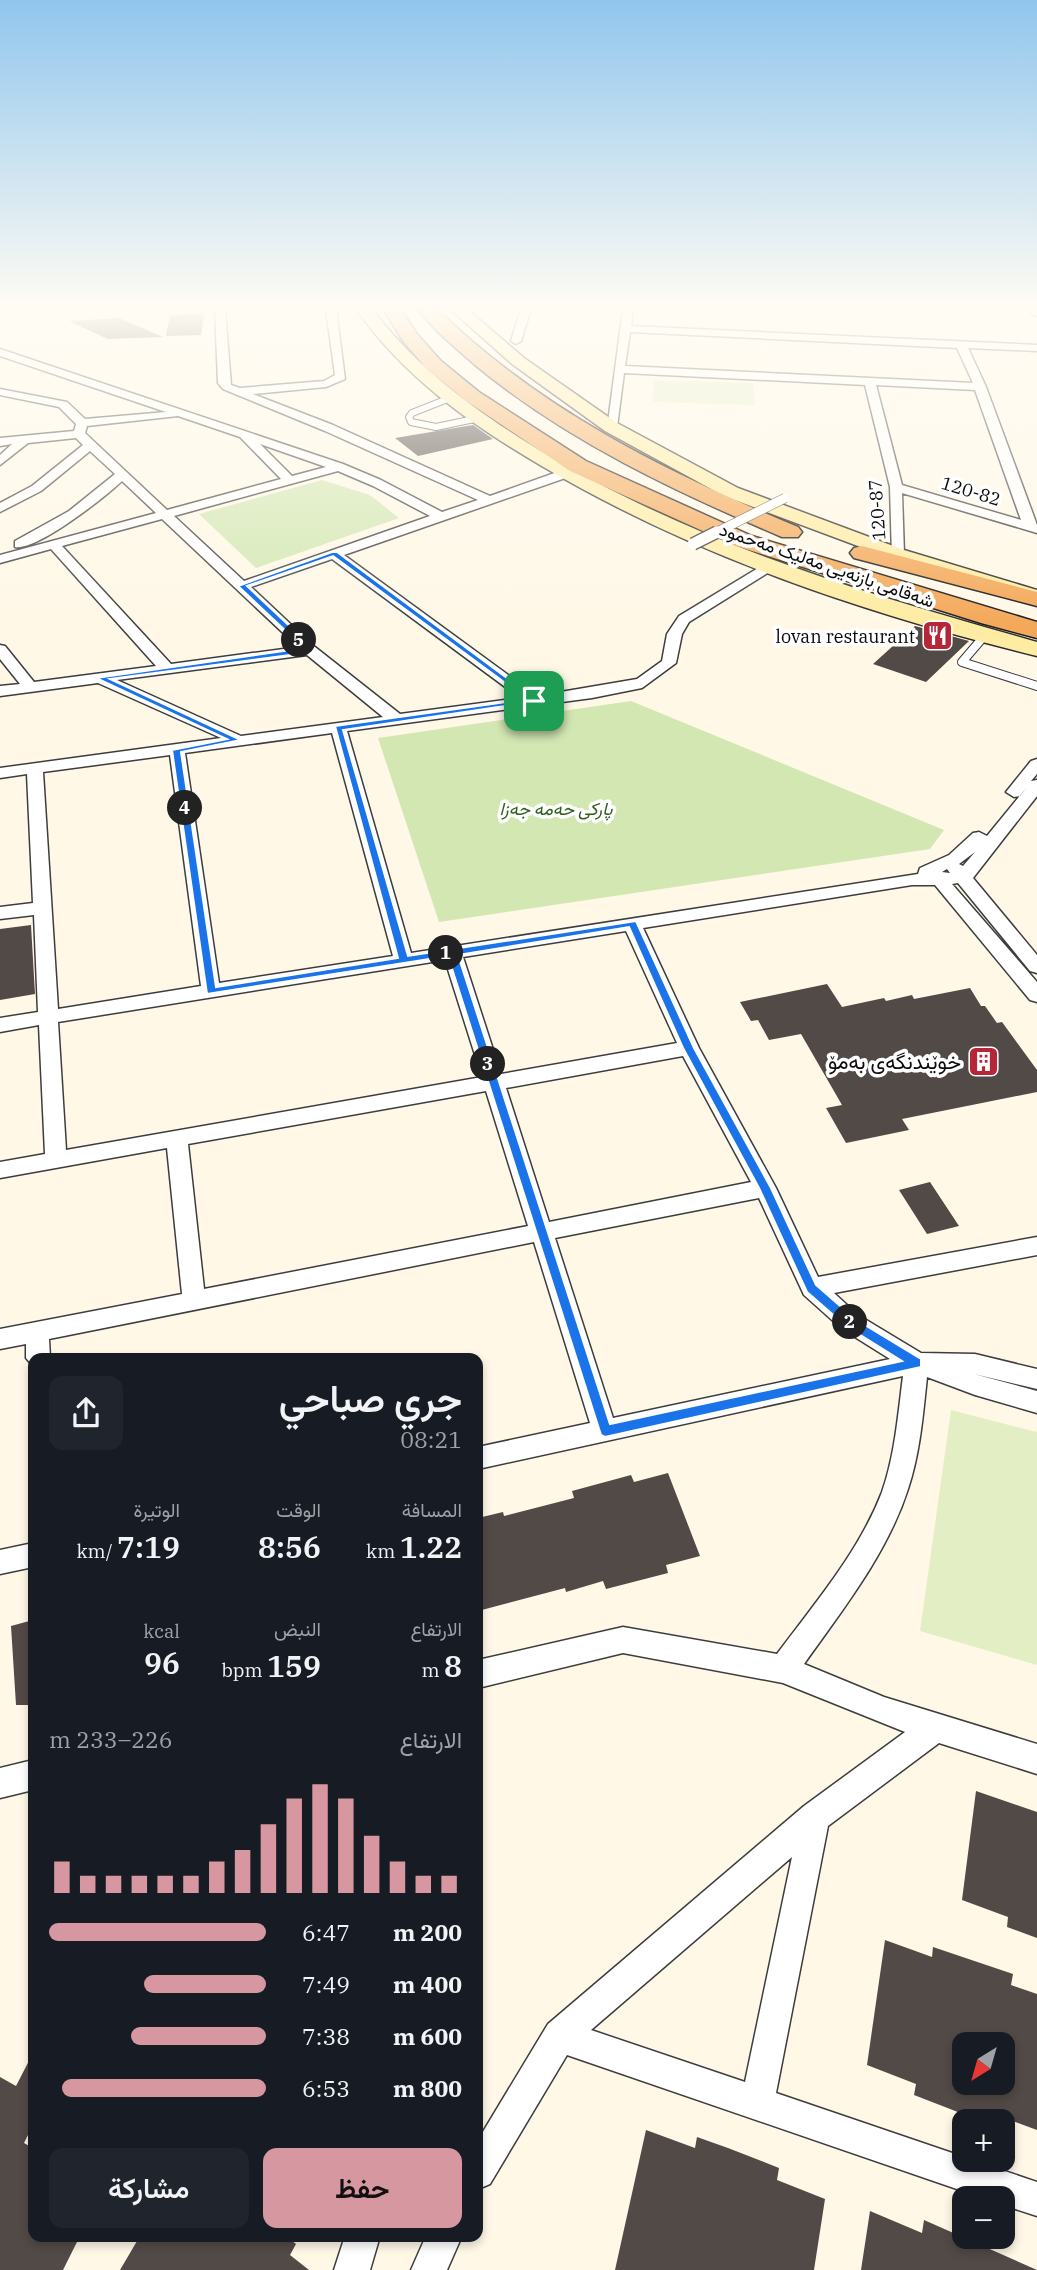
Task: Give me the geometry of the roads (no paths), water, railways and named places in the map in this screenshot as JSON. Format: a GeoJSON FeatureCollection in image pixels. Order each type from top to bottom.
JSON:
{"type":"FeatureCollection","features":[{"type":"Feature","properties":{"kind":"highway","name":"شەقامی بازنەیی مەلیک مەحمود"},"geometry":{"type":"LineString","coordinates":[[498,415],[573,469],[744,541],[965,611],[1037,630]]}},
{"type":"Feature","properties":{"kind":"highway","name":"شەقامی بازنەیی مەلیک مەحمود"},"geometry":{"type":"LineString","coordinates":[[560,415],[659,473],[787,531],[900,574],[1037,616]]}},
{"type":"Feature","properties":{"kind":"highway"},"geometry":{"type":"LineString","coordinates":[[640,442],[659,473]]}},
{"type":"Feature","properties":{"kind":"highway"},"geometry":{"type":"LineString","coordinates":[[528,450],[573,469]]}},
{"type":"Feature","properties":{"kind":"highway"},"geometry":{"type":"LineString","coordinates":[[787,531],[926,571],[1037,598]]}},
{"type":"Feature","properties":{"kind":"highway"},"geometry":{"type":"LineString","coordinates":[[744,541],[811,572],[986,634]]}},
{"type":"Feature","properties":{"kind":"main road"},"geometry":{"type":"LineString","coordinates":[[475,415],[528,450]]}},
{"type":"Feature","properties":{"kind":"main road"},"geometry":{"type":"LineString","coordinates":[[593,415],[611,428],[731,492],[897,554],[1037,598]]}},
{"type":"Feature","properties":{"kind":"main road"},"geometry":{"type":"LineString","coordinates":[[573,469],[680,531],[770,567],[1037,649]]}},
{"type":"Feature","properties":{"kind":"street"},"geometry":{"type":"LineString","coordinates":[[70,415],[90,445],[121,475],[166,513],[310,650],[397,720]]}},
{"type":"Feature","properties":{"kind":"street"},"geometry":{"type":"LineString","coordinates":[[0,442],[176,415]]}},
{"type":"Feature","properties":{"kind":"street"},"geometry":{"type":"LineString","coordinates":[[185,415],[339,467],[377,483],[441,517]]}},
{"type":"Feature","properties":{"kind":"street"},"geometry":{"type":"LineString","coordinates":[[294,415],[489,500]]}},
{"type":"Feature","properties":{"kind":"street"},"geometry":{"type":"LineString","coordinates":[[611,428],[613,415]]}},
{"type":"Feature","properties":{"kind":"street","name":"120-87"},"geometry":{"type":"LineString","coordinates":[[878,415],[896,487],[897,554]]}},
{"type":"Feature","properties":{"kind":"street"},"geometry":{"type":"LineString","coordinates":[[991,415],[1034,529]]}},
{"type":"Feature","properties":{"kind":"street"},"geometry":{"type":"LineString","coordinates":[[243,433],[289,480]]}},
{"type":"Feature","properties":{"kind":"street"},"geometry":{"type":"LineString","coordinates":[[0,461],[24,440]]}},
{"type":"Feature","properties":{"kind":"street"},"geometry":{"type":"LineString","coordinates":[[0,508],[11,504],[52,476],[90,445]]}},
{"type":"Feature","properties":{"kind":"street"},"geometry":{"type":"LineString","coordinates":[[0,559],[339,467]]}},
{"type":"Feature","properties":{"kind":"street"},"geometry":{"type":"LineString","coordinates":[[242,586],[573,469]]}},
{"type":"Feature","properties":{"kind":"street"},"geometry":{"type":"LineString","coordinates":[[0,552],[60,524],[98,498],[121,475]]}},
{"type":"Feature","properties":{"kind":"street","name":"120-82"},"geometry":{"type":"LineString","coordinates":[[896,487],[1034,529]]}},
{"type":"Feature","properties":{"kind":"street"},"geometry":{"type":"LineString","coordinates":[[693,544],[785,498]]}},
{"type":"Feature","properties":{"kind":"street"},"geometry":{"type":"LineString","coordinates":[[54,545],[167,669]]}},
{"type":"Feature","properties":{"kind":"street"},"geometry":{"type":"LineString","coordinates":[[334,554],[534,701]]}},
{"type":"Feature","properties":{"kind":"street"},"geometry":{"type":"LineString","coordinates":[[0,773],[534,701],[642,683],[670,663],[672,637],[676,627],[684,619],[770,567]]}},
{"type":"Feature","properties":{"kind":"street"},"geometry":{"type":"LineString","coordinates":[[0,649],[30,687]]}},
{"type":"Feature","properties":{"kind":"street"},"geometry":{"type":"LineString","coordinates":[[0,691],[310,650]]}},
{"type":"Feature","properties":{"kind":"street"},"geometry":{"type":"LineString","coordinates":[[100,678],[237,740]]}},
{"type":"Feature","properties":{"kind":"street"},"geometry":{"type":"LineString","coordinates":[[338,728],[404,960]]}},
{"type":"Feature","properties":{"kind":"street"},"geometry":{"type":"LineString","coordinates":[[177,750],[211,991]]}},
{"type":"Feature","properties":{"kind":"street"},"geometry":{"type":"LineString","coordinates":[[947,873],[1037,764]]}},
{"type":"Feature","properties":{"kind":"street"},"geometry":{"type":"LineString","coordinates":[[35,769],[57,1160]]}},
{"type":"Feature","properties":{"kind":"street"},"geometry":{"type":"LineString","coordinates":[[0,1025],[947,873],[1037,785]]}},
{"type":"Feature","properties":{"kind":"street"},"geometry":{"type":"LineString","coordinates":[[947,873],[1037,967]]}},
{"type":"Feature","properties":{"kind":"street"},"geometry":{"type":"LineString","coordinates":[[947,873],[1037,995]]}},
{"type":"Feature","properties":{"kind":"street"},"geometry":{"type":"LineString","coordinates":[[0,913],[42,908]]}},
{"type":"Feature","properties":{"kind":"street"},"geometry":{"type":"LineString","coordinates":[[632,923],[688,1048],[765,1188],[812,1288],[850,1322],[917,1363],[975,1385],[1037,1402]]}},
{"type":"Feature","properties":{"kind":"street"},"geometry":{"type":"LineString","coordinates":[[452,952],[605,1431]]}},
{"type":"Feature","properties":{"kind":"street"},"geometry":{"type":"LineString","coordinates":[[0,1170],[688,1048]]}},
{"type":"Feature","properties":{"kind":"street"},"geometry":{"type":"LineString","coordinates":[[177,1138],[194,1301]]}},
{"type":"Feature","properties":{"kind":"street"},"geometry":{"type":"LineString","coordinates":[[0,1339],[765,1188]]}},
{"type":"Feature","properties":{"kind":"street"},"geometry":{"type":"LineString","coordinates":[[812,1288],[1037,1246]]}},
{"type":"Feature","properties":{"kind":"street"},"geometry":{"type":"LineString","coordinates":[[37,1332],[38,1353]]}},
{"type":"Feature","properties":{"kind":"street"},"geometry":{"type":"LineString","coordinates":[[783,1669],[846,1582],[882,1522],[902,1468],[917,1363]]}},
{"type":"Feature","properties":{"kind":"street"},"geometry":{"type":"LineString","coordinates":[[483,1457],[917,1363],[975,1364],[1037,1379]]}},
{"type":"Feature","properties":{"kind":"street"},"geometry":{"type":"LineString","coordinates":[[0,1562],[28,1556]]}},
{"type":"Feature","properties":{"kind":"street"},"geometry":{"type":"LineString","coordinates":[[483,1673],[624,1640],[783,1669],[884,1711],[1037,1759]]}},
{"type":"Feature","properties":{"kind":"street"},"geometry":{"type":"LineString","coordinates":[[483,2164],[560,2036],[816,1816],[936,1727]]}},
{"type":"Feature","properties":{"kind":"street"},"geometry":{"type":"LineString","coordinates":[[0,1783],[28,1776]]}},
{"type":"Feature","properties":{"kind":"street"},"geometry":{"type":"LineString","coordinates":[[757,2103],[816,1816]]}},
{"type":"Feature","properties":{"kind":"street"},"geometry":{"type":"LineString","coordinates":[[560,2036],[1037,2199]]}},
{"type":"Feature","properties":{"kind":"street"},"geometry":{"type":"LineString","coordinates":[[352,2270],[361,2242]]}},
{"type":"Feature","properties":{"kind":"street"},"geometry":{"type":"LineString","coordinates":[[429,2270],[443,2242]]}},
{"type":"Feature","properties":{"kind":"lane"},"geometry":{"type":"LineString","coordinates":[[411,415],[411,422],[423,428],[438,428],[479,418]]}},
{"type":"Feature","properties":{"kind":"lane"},"geometry":{"type":"LineString","coordinates":[[986,634],[962,662],[1037,686]]}},
{"type":"Feature","properties":{"kind":"place","name":"lovan restaurant"},"geometry":{"type":"Point","coordinates":[938,636]}},
{"type":"Feature","properties":{"kind":"place","name":"خوێندنگەی بەمۆ"},"geometry":{"type":"Point","coordinates":[984,1061]}},
{"type":"Feature","properties":{"kind":"park label","name":"پارکی حەمە جەزا"},"geometry":{"type":"Point","coordinates":[556,808]}}]}
